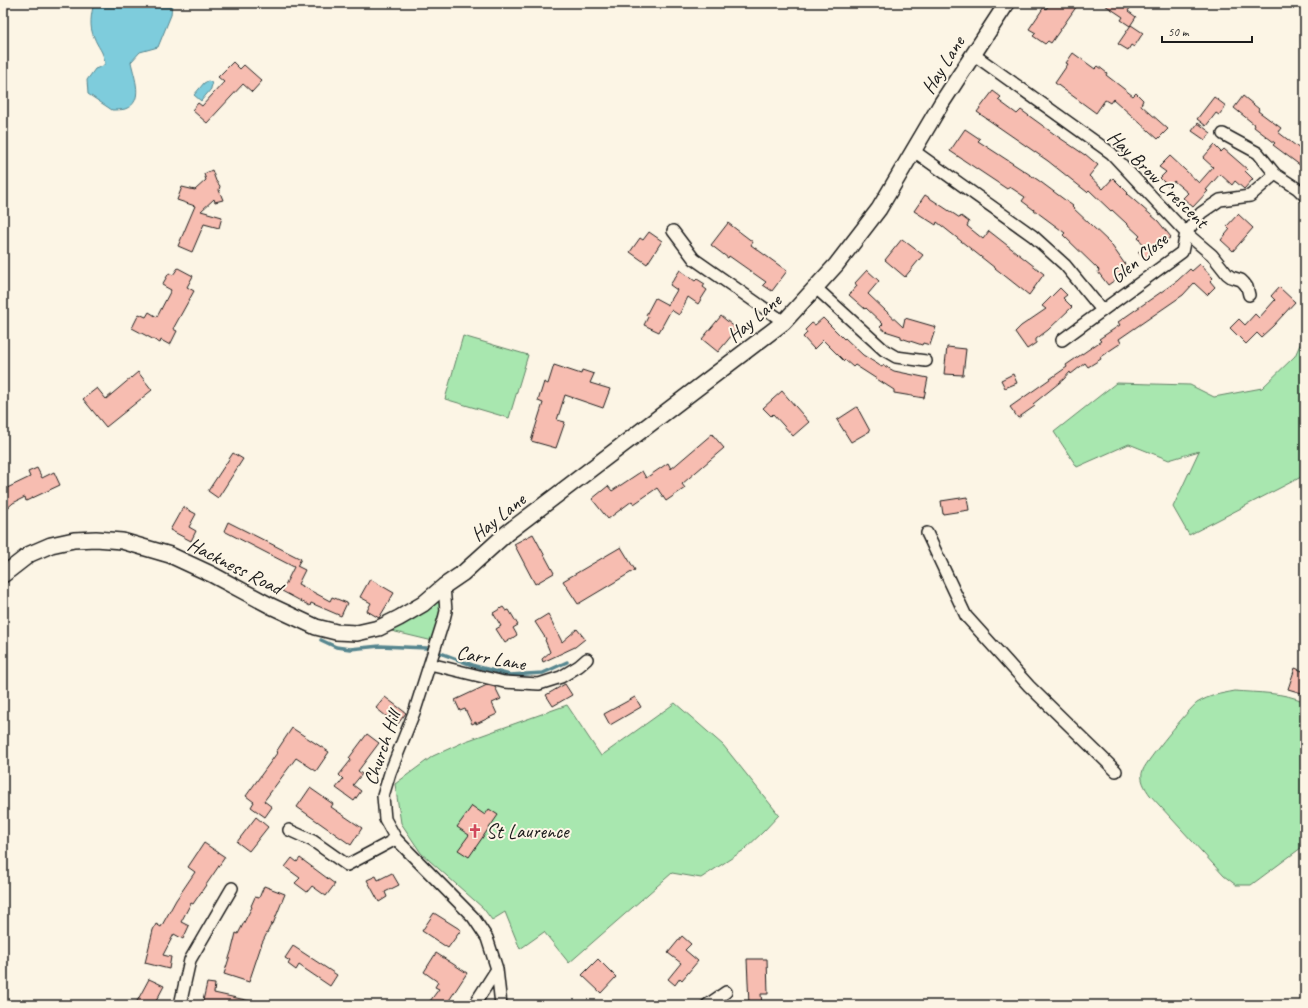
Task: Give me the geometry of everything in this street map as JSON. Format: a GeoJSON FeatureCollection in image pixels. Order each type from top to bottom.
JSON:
{"type":"FeatureCollection","features":[{"type":"Feature","properties":{"kind":"street","name":"Hay Lane"},"geometry":{"type":"LineString","coordinates":[[444,586],[463,573],[507,533],[784,322],[836,265],[878,209],[914,152],[941,104],[1007,3]]}},
{"type":"Feature","properties":{"kind":"street","name":"Hay Brow Crescent"},"geometry":{"type":"LineString","coordinates":[[973,54],[1111,153],[1186,233],[1212,255],[1227,274],[1241,280],[1248,287],[1249,295]]}},
{"type":"Feature","properties":{"kind":"street"},"geometry":{"type":"LineString","coordinates":[[1223,134],[1258,154],[1275,174],[1298,189],[1305,196]]}},
{"type":"Feature","properties":{"kind":"street"},"geometry":{"type":"LineString","coordinates":[[914,152],[1033,236],[1065,265],[1102,310]]}},
{"type":"Feature","properties":{"kind":"street","name":"Glen Close"},"geometry":{"type":"LineString","coordinates":[[1062,340],[1182,252],[1186,233],[1201,213],[1220,200],[1250,196],[1275,174]]}},
{"type":"Feature","properties":{"kind":"street"},"geometry":{"type":"LineString","coordinates":[[673,231],[694,259],[784,322]]}},
{"type":"Feature","properties":{"kind":"street"},"geometry":{"type":"LineString","coordinates":[[816,288],[884,350],[896,357],[926,361]]}},
{"type":"Feature","properties":{"kind":"street"},"geometry":{"type":"LineString","coordinates":[[927,534],[966,616],[1029,686],[1116,771]]}},
{"type":"Feature","properties":{"kind":"street","name":"Hackness Road"},"geometry":{"type":"LineString","coordinates":[[3,576],[30,554],[51,545],[74,540],[96,539],[122,541],[170,555],[316,627],[336,632],[356,633],[379,628],[399,618],[423,604],[444,586]]}},
{"type":"Feature","properties":{"kind":"street","name":"Church Hill"},"geometry":{"type":"LineString","coordinates":[[444,586],[446,611],[432,660],[403,743],[390,773],[383,796],[385,818],[396,839],[473,917],[488,938],[497,969],[500,1005]]}},
{"type":"Feature","properties":{"kind":"street","name":"Carr Lane"},"geometry":{"type":"LineString","coordinates":[[432,660],[504,682],[539,684],[561,677],[580,666],[587,659]]}},
{"type":"Feature","properties":{"kind":"street"},"geometry":{"type":"LineString","coordinates":[[290,830],[313,841],[347,865],[396,839]]}},
{"type":"Feature","properties":{"kind":"street"},"geometry":{"type":"LineString","coordinates":[[180,1005],[190,960],[232,888]]}},
{"type":"Feature","properties":{"kind":"street"},"geometry":{"type":"LineString","coordinates":[[474,1005],[497,969]]}},
{"type":"Feature","properties":{"kind":"street"},"geometry":{"type":"LineString","coordinates":[[707,1005],[726,992]]}},
{"type":"Feature","properties":{"kind":"green space"},"geometry":{"type":"Polygon","coordinates":[[[1305,333],[1305,475],[1189,535],[1173,507],[1199,451],[1169,460],[1129,444],[1077,467],[1054,432],[1116,383],[1190,385],[1214,397],[1262,388],[1295,356],[1305,333]]]}},
{"type":"Feature","properties":{"kind":"green space"},"geometry":{"type":"Polygon","coordinates":[[[463,336],[528,355],[509,418],[445,399],[463,336]]]}},
{"type":"Feature","properties":{"kind":"green space"},"geometry":{"type":"Polygon","coordinates":[[[444,586],[437,642],[379,628],[444,586]]]}},
{"type":"Feature","properties":{"kind":"green space"},"geometry":{"type":"Polygon","coordinates":[[[1235,691],[1288,696],[1305,702],[1305,845],[1251,885],[1236,885],[1224,876],[1150,795],[1142,780],[1142,773],[1146,764],[1177,724],[1197,703],[1211,696],[1235,691]]]}},
{"type":"Feature","properties":{"kind":"green space"},"geometry":{"type":"Polygon","coordinates":[[[675,703],[723,745],[779,815],[744,850],[701,878],[672,873],[569,963],[544,932],[520,949],[505,912],[492,920],[483,908],[421,853],[401,823],[395,784],[433,756],[466,741],[567,705],[601,756],[675,703]]]}},
{"type":"Feature","properties":{"kind":"water"},"geometry":{"type":"Polygon","coordinates":[[[94,3],[172,3],[171,15],[158,47],[140,52],[131,62],[137,88],[135,101],[131,106],[125,109],[112,110],[88,94],[87,80],[95,69],[103,66],[105,63],[91,29],[91,16],[94,3]]]}},
{"type":"Feature","properties":{"kind":"water"},"geometry":{"type":"Polygon","coordinates":[[[208,81],[211,82],[211,89],[201,101],[194,95],[204,83],[208,81]]]}},
{"type":"Feature","properties":{"kind":"building"},"geometry":{"type":"Polygon","coordinates":[[[1050,3],[1079,3],[1051,43],[1048,41],[1045,44],[1033,36],[1036,33],[1029,29],[1044,7],[1046,9],[1050,3]]]}},
{"type":"Feature","properties":{"kind":"building"},"geometry":{"type":"Polygon","coordinates":[[[1102,3],[1124,3],[1130,8],[1128,11],[1136,17],[1130,26],[1121,20],[1123,17],[1102,3]]]}},
{"type":"Feature","properties":{"kind":"building"},"geometry":{"type":"Polygon","coordinates":[[[1131,25],[1143,33],[1134,47],[1131,45],[1128,50],[1118,44],[1131,25]]]}},
{"type":"Feature","properties":{"kind":"building"},"geometry":{"type":"Polygon","coordinates":[[[1073,53],[1095,69],[1098,66],[1107,73],[1106,75],[1133,96],[1136,93],[1143,100],[1141,105],[1168,129],[1158,139],[1113,99],[1110,103],[1105,100],[1096,113],[1055,83],[1068,64],[1066,63],[1073,53]]]}},
{"type":"Feature","properties":{"kind":"building"},"geometry":{"type":"Polygon","coordinates":[[[233,62],[240,69],[244,65],[262,81],[252,92],[243,84],[207,123],[192,110],[198,103],[202,106],[224,82],[218,77],[233,62]]]}},
{"type":"Feature","properties":{"kind":"building"},"geometry":{"type":"Polygon","coordinates":[[[993,91],[1001,97],[998,100],[1017,114],[1021,110],[1085,154],[1098,165],[1089,176],[1103,189],[1113,178],[1128,193],[1127,194],[1158,221],[1171,237],[1144,260],[1138,252],[1145,246],[1138,238],[1140,236],[1112,210],[1111,211],[1089,190],[1087,192],[1048,161],[977,112],[993,91]]]}},
{"type":"Feature","properties":{"kind":"building"},"geometry":{"type":"Polygon","coordinates":[[[1243,96],[1259,109],[1258,111],[1281,128],[1278,132],[1305,153],[1305,169],[1273,145],[1275,143],[1254,127],[1255,125],[1234,108],[1243,96]]]}},
{"type":"Feature","properties":{"kind":"building"},"geometry":{"type":"Polygon","coordinates":[[[1214,97],[1226,106],[1219,115],[1216,113],[1206,126],[1197,119],[1214,97]]]}},
{"type":"Feature","properties":{"kind":"building"},"geometry":{"type":"Polygon","coordinates":[[[1198,123],[1211,133],[1205,140],[1192,131],[1198,123]]]}},
{"type":"Feature","properties":{"kind":"building"},"geometry":{"type":"Polygon","coordinates":[[[965,129],[980,139],[978,141],[1038,180],[1073,206],[1072,207],[1110,243],[1129,270],[1108,285],[1098,272],[1099,270],[1063,235],[1065,233],[1022,201],[1025,197],[1010,187],[1007,189],[950,151],[965,129]]]}},
{"type":"Feature","properties":{"kind":"building"},"geometry":{"type":"Polygon","coordinates":[[[1214,145],[1221,152],[1224,149],[1247,169],[1245,171],[1253,179],[1244,189],[1235,181],[1232,185],[1220,174],[1206,190],[1208,191],[1193,207],[1183,198],[1188,193],[1174,181],[1169,187],[1160,178],[1166,172],[1159,167],[1170,156],[1199,183],[1213,167],[1203,158],[1214,145]]]}},
{"type":"Feature","properties":{"kind":"building"},"geometry":{"type":"Polygon","coordinates":[[[212,170],[216,181],[220,186],[219,190],[223,200],[215,202],[214,199],[201,211],[222,217],[219,228],[204,224],[192,252],[178,246],[195,206],[177,200],[182,187],[195,190],[206,180],[204,174],[212,170]]]}},
{"type":"Feature","properties":{"kind":"building"},"geometry":{"type":"Polygon","coordinates":[[[925,195],[960,218],[961,216],[969,222],[967,226],[983,239],[989,231],[1044,274],[1029,295],[937,222],[936,225],[914,211],[925,195]]]}},
{"type":"Feature","properties":{"kind":"building"},"geometry":{"type":"Polygon","coordinates":[[[1238,214],[1253,228],[1233,251],[1221,240],[1230,229],[1227,226],[1238,214]]]}},
{"type":"Feature","properties":{"kind":"building"},"geometry":{"type":"Polygon","coordinates":[[[728,223],[753,242],[751,245],[787,271],[772,291],[763,285],[766,282],[729,256],[728,258],[711,245],[728,223]]]}},
{"type":"Feature","properties":{"kind":"building"},"geometry":{"type":"Polygon","coordinates":[[[649,232],[662,241],[647,264],[630,252],[640,238],[643,240],[649,232]]]}},
{"type":"Feature","properties":{"kind":"building"},"geometry":{"type":"Polygon","coordinates":[[[902,239],[923,255],[905,277],[885,260],[902,239]]]}},
{"type":"Feature","properties":{"kind":"building"},"geometry":{"type":"Polygon","coordinates":[[[1200,264],[1213,278],[1210,281],[1215,287],[1207,295],[1194,283],[1183,295],[1119,339],[1121,343],[1100,357],[1101,359],[1088,367],[1085,363],[1071,374],[1070,372],[1064,379],[1033,404],[1035,406],[1018,418],[1010,407],[1101,341],[1099,339],[1120,325],[1118,322],[1177,281],[1190,269],[1192,271],[1200,264]]]}},
{"type":"Feature","properties":{"kind":"building"},"geometry":{"type":"Polygon","coordinates":[[[178,268],[193,276],[187,287],[194,291],[173,329],[177,331],[170,345],[161,340],[160,343],[132,328],[139,314],[146,317],[149,312],[157,317],[171,290],[162,285],[169,273],[173,275],[178,268]]]}},
{"type":"Feature","properties":{"kind":"building"},"geometry":{"type":"Polygon","coordinates":[[[680,270],[695,281],[697,279],[705,284],[703,287],[707,290],[698,304],[688,297],[679,315],[671,310],[659,332],[644,325],[648,317],[646,315],[655,298],[668,305],[677,290],[670,285],[680,270]]]}},
{"type":"Feature","properties":{"kind":"building"},"geometry":{"type":"Polygon","coordinates":[[[867,270],[879,281],[868,294],[903,327],[905,318],[936,327],[930,345],[923,343],[922,345],[885,331],[880,327],[883,324],[849,295],[857,286],[855,283],[867,270]]]}},
{"type":"Feature","properties":{"kind":"building"},"geometry":{"type":"Polygon","coordinates":[[[1279,287],[1295,302],[1261,337],[1257,333],[1246,344],[1230,328],[1239,319],[1245,325],[1255,314],[1259,318],[1275,300],[1271,296],[1279,287]]]}},
{"type":"Feature","properties":{"kind":"building"},"geometry":{"type":"Polygon","coordinates":[[[1060,288],[1067,295],[1063,298],[1072,307],[1048,330],[1036,339],[1036,343],[1027,349],[1015,332],[1021,326],[1046,309],[1042,306],[1060,288]]]}},
{"type":"Feature","properties":{"kind":"building"},"geometry":{"type":"Polygon","coordinates":[[[721,316],[737,329],[718,352],[702,339],[721,316]]]}},
{"type":"Feature","properties":{"kind":"building"},"geometry":{"type":"Polygon","coordinates":[[[823,318],[863,355],[882,367],[883,365],[894,371],[928,378],[924,398],[894,393],[894,390],[855,365],[853,367],[845,360],[844,361],[823,340],[814,349],[803,337],[807,333],[805,330],[812,323],[815,325],[823,318]]]}},
{"type":"Feature","properties":{"kind":"building"},"geometry":{"type":"Polygon","coordinates":[[[947,347],[966,349],[963,375],[944,374],[947,347]]]}},
{"type":"Feature","properties":{"kind":"building"},"geometry":{"type":"Polygon","coordinates":[[[554,365],[581,374],[582,370],[594,374],[590,383],[610,389],[603,408],[565,395],[557,420],[565,422],[556,448],[531,441],[543,403],[538,401],[544,382],[548,384],[554,365]]]}},
{"type":"Feature","properties":{"kind":"building"},"geometry":{"type":"Polygon","coordinates":[[[138,372],[152,390],[106,427],[83,399],[97,388],[106,399],[138,372]]]}},
{"type":"Feature","properties":{"kind":"building"},"geometry":{"type":"Polygon","coordinates":[[[1013,374],[1017,383],[1005,388],[1001,380],[1013,374]]]}},
{"type":"Feature","properties":{"kind":"building"},"geometry":{"type":"Polygon","coordinates":[[[782,391],[809,422],[793,436],[773,414],[771,416],[763,408],[782,391]]]}},
{"type":"Feature","properties":{"kind":"building"},"geometry":{"type":"Polygon","coordinates":[[[857,407],[870,431],[851,442],[837,420],[857,407]]]}},
{"type":"Feature","properties":{"kind":"building"},"geometry":{"type":"Polygon","coordinates":[[[712,434],[724,448],[682,484],[685,488],[666,501],[657,488],[634,504],[632,501],[608,519],[592,499],[608,486],[612,491],[642,471],[646,478],[668,463],[671,469],[712,434]]]}},
{"type":"Feature","properties":{"kind":"building"},"geometry":{"type":"Polygon","coordinates":[[[233,453],[243,459],[218,498],[208,491],[233,453]]]}},
{"type":"Feature","properties":{"kind":"building"},"geometry":{"type":"Polygon","coordinates":[[[37,468],[42,478],[54,472],[60,485],[26,501],[25,497],[13,503],[3,512],[3,490],[30,477],[28,472],[37,468]]]}},
{"type":"Feature","properties":{"kind":"building"},"geometry":{"type":"Polygon","coordinates":[[[967,497],[969,510],[943,514],[941,501],[967,497]]]}},
{"type":"Feature","properties":{"kind":"building"},"geometry":{"type":"Polygon","coordinates":[[[183,507],[196,514],[189,527],[196,531],[191,541],[170,530],[183,507]]]}},
{"type":"Feature","properties":{"kind":"building"},"geometry":{"type":"Polygon","coordinates":[[[228,522],[301,559],[297,566],[305,570],[298,584],[330,601],[332,597],[347,603],[341,616],[311,603],[310,606],[282,591],[294,567],[224,531],[228,522]]]}},
{"type":"Feature","properties":{"kind":"building"},"geometry":{"type":"Polygon","coordinates":[[[533,534],[554,573],[535,584],[514,544],[533,534]]]}},
{"type":"Feature","properties":{"kind":"building"},"geometry":{"type":"Polygon","coordinates":[[[621,547],[635,570],[578,604],[563,581],[621,547]]]}},
{"type":"Feature","properties":{"kind":"building"},"geometry":{"type":"Polygon","coordinates":[[[370,579],[394,593],[379,618],[367,611],[371,603],[360,597],[370,579]]]}},
{"type":"Feature","properties":{"kind":"building"},"geometry":{"type":"Polygon","coordinates":[[[503,607],[506,611],[509,610],[518,625],[513,628],[517,635],[505,643],[496,629],[501,626],[493,613],[503,607]]]}},
{"type":"Feature","properties":{"kind":"building"},"geometry":{"type":"Polygon","coordinates":[[[548,614],[562,642],[577,629],[585,639],[575,647],[543,662],[542,659],[550,652],[545,640],[546,639],[535,622],[548,614]]]}},
{"type":"Feature","properties":{"kind":"building"},"geometry":{"type":"Polygon","coordinates":[[[1295,668],[1305,672],[1305,694],[1288,689],[1295,668]]]}},
{"type":"Feature","properties":{"kind":"building"},"geometry":{"type":"Polygon","coordinates":[[[565,684],[572,695],[553,706],[546,695],[565,684]]]}},
{"type":"Feature","properties":{"kind":"building"},"geometry":{"type":"Polygon","coordinates":[[[487,685],[495,687],[501,699],[492,703],[497,714],[476,724],[476,722],[472,724],[465,709],[460,711],[455,700],[487,685]]]}},
{"type":"Feature","properties":{"kind":"building"},"geometry":{"type":"Polygon","coordinates":[[[385,697],[406,713],[397,725],[376,708],[385,697]]]}},
{"type":"Feature","properties":{"kind":"building"},"geometry":{"type":"Polygon","coordinates":[[[635,697],[641,707],[610,725],[604,714],[635,697]]]}},
{"type":"Feature","properties":{"kind":"building"},"geometry":{"type":"Polygon","coordinates":[[[292,728],[329,752],[316,771],[296,758],[264,801],[272,807],[265,817],[251,807],[254,802],[246,796],[277,753],[276,752],[292,728]]]}},
{"type":"Feature","properties":{"kind":"building"},"geometry":{"type":"Polygon","coordinates":[[[367,734],[379,743],[358,771],[362,774],[353,785],[361,791],[354,801],[336,788],[343,779],[339,775],[351,760],[349,758],[367,734]]]}},
{"type":"Feature","properties":{"kind":"building"},"geometry":{"type":"Polygon","coordinates":[[[310,788],[333,804],[331,807],[362,828],[351,845],[297,807],[310,788]]]}},
{"type":"Feature","properties":{"kind":"building","name":"St Laurence"},"geometry":{"type":"Polygon","coordinates":[[[472,806],[485,815],[489,809],[498,815],[469,857],[458,850],[469,835],[457,827],[472,806]]]}},
{"type":"Feature","properties":{"kind":"building"},"geometry":{"type":"Polygon","coordinates":[[[256,817],[268,827],[249,851],[237,842],[256,817]]]}},
{"type":"Feature","properties":{"kind":"building"},"geometry":{"type":"Polygon","coordinates":[[[204,843],[225,857],[193,904],[191,903],[181,922],[189,926],[183,939],[174,934],[163,955],[171,957],[169,969],[145,963],[153,930],[156,924],[161,927],[176,900],[195,872],[188,867],[204,843]]]}},
{"type":"Feature","properties":{"kind":"building"},"geometry":{"type":"Polygon","coordinates":[[[292,858],[297,862],[300,858],[335,884],[326,896],[312,886],[307,892],[295,883],[300,878],[285,867],[292,858]]]}},
{"type":"Feature","properties":{"kind":"building"},"geometry":{"type":"Polygon","coordinates":[[[392,873],[399,885],[385,892],[387,897],[379,902],[367,880],[376,876],[378,880],[392,873]]]}},
{"type":"Feature","properties":{"kind":"building"},"geometry":{"type":"Polygon","coordinates":[[[264,886],[285,894],[273,924],[272,923],[262,943],[249,982],[224,974],[236,933],[238,934],[252,907],[251,906],[255,897],[259,898],[264,886]]]}},
{"type":"Feature","properties":{"kind":"building"},"geometry":{"type":"Polygon","coordinates":[[[434,913],[461,930],[448,948],[422,931],[434,913]]]}},
{"type":"Feature","properties":{"kind":"building"},"geometry":{"type":"Polygon","coordinates":[[[682,936],[691,944],[685,950],[698,961],[682,980],[680,978],[675,985],[668,979],[681,963],[668,953],[682,936]]]}},
{"type":"Feature","properties":{"kind":"building"},"geometry":{"type":"Polygon","coordinates":[[[293,946],[337,975],[330,986],[299,965],[296,970],[288,964],[290,961],[285,958],[293,946]]]}},
{"type":"Feature","properties":{"kind":"building"},"geometry":{"type":"Polygon","coordinates":[[[436,953],[467,973],[446,1005],[427,1005],[439,989],[435,987],[438,982],[424,972],[436,953]]]}},
{"type":"Feature","properties":{"kind":"building"},"geometry":{"type":"Polygon","coordinates":[[[598,959],[616,977],[601,993],[582,975],[598,959]]]}},
{"type":"Feature","properties":{"kind":"building"},"geometry":{"type":"Polygon","coordinates":[[[747,959],[767,959],[768,994],[761,994],[762,1005],[749,1005],[747,959]]]}},
{"type":"Feature","properties":{"kind":"building"},"geometry":{"type":"Polygon","coordinates":[[[149,979],[164,986],[154,1005],[135,1005],[149,979]]]}},
{"type":"Feature","properties":{"kind":"building"},"geometry":{"type":"Polygon","coordinates":[[[207,983],[215,984],[214,993],[250,1001],[250,1005],[202,1005],[207,983]]]}},
{"type":"Feature","properties":{"kind":"waterway"},"geometry":{"type":"LineString","coordinates":[[321,640],[336,647],[350,649],[380,646],[427,648],[475,666],[510,675],[543,673],[567,662]]}},
{"type":"Feature","properties":{"kind":"place","name":"St Laurence"},"geometry":{"type":"Point","coordinates":[475,831]}}]}
